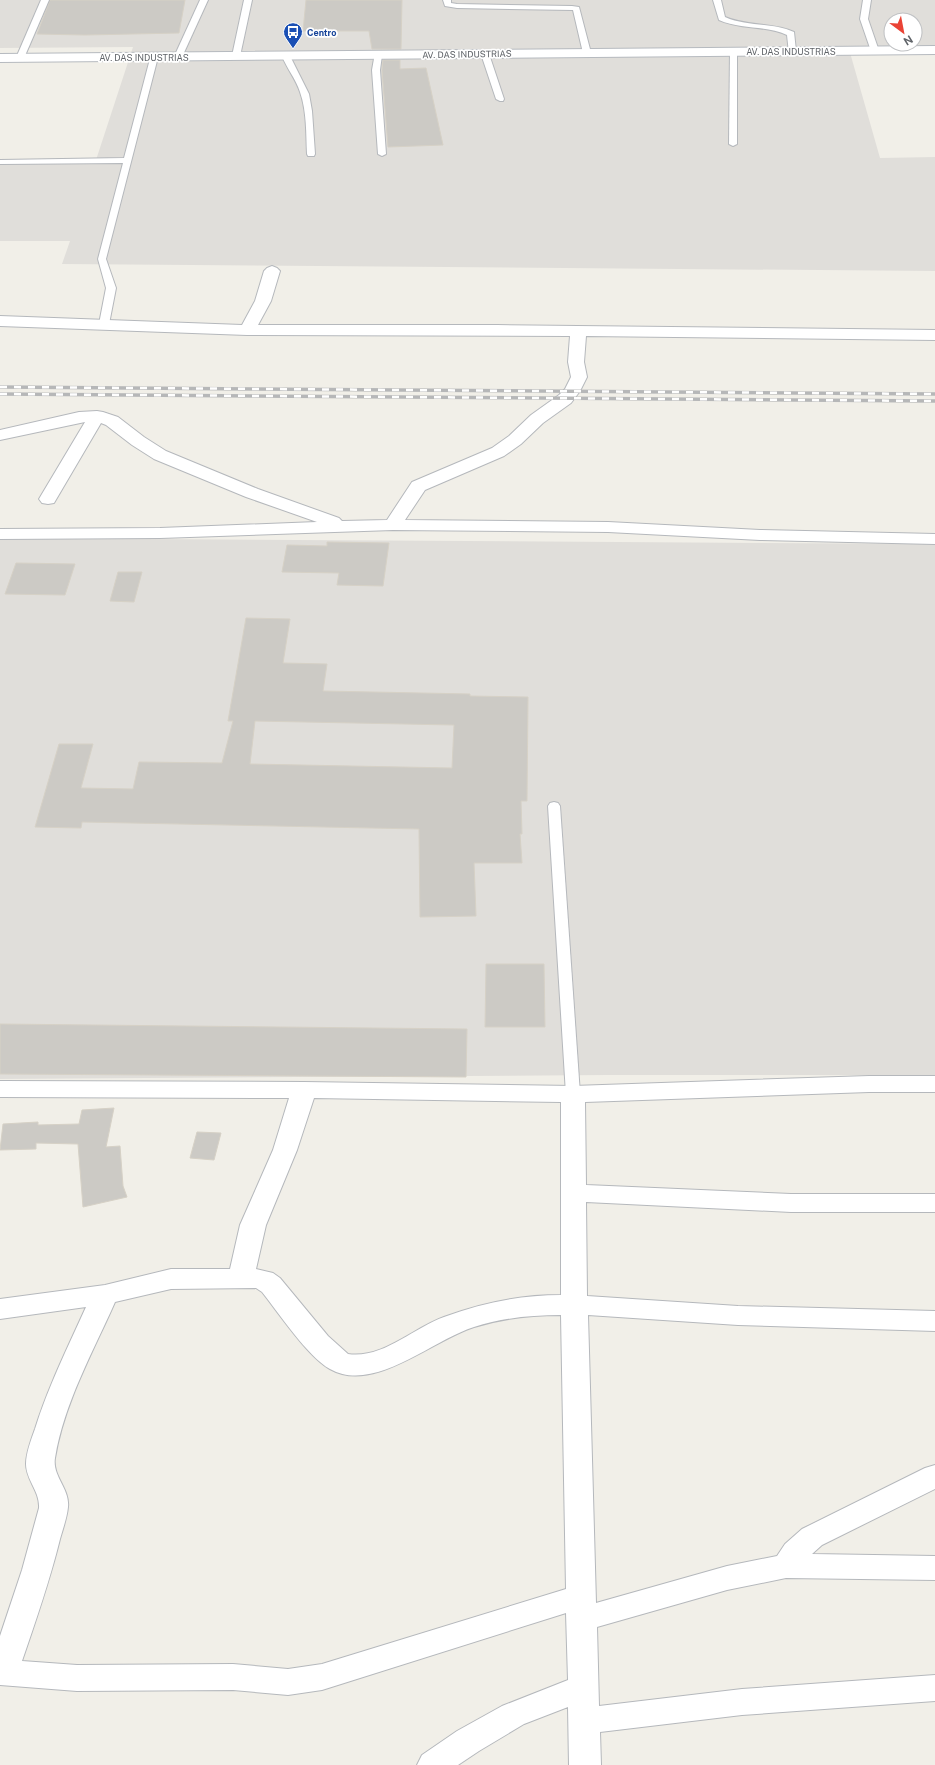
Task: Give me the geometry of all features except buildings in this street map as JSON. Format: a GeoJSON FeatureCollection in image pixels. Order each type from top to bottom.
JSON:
{"type":"FeatureCollection","features":[{"type":"Feature","properties":{"kind":"street","name":"AV. DAS INDUSTRIAS"},"geometry":{"type":"LineString","coordinates":[[0,58],[935,50]]}},
{"type":"Feature","properties":{"kind":"street"},"geometry":{"type":"LineString","coordinates":[[247,330],[263,301],[272,272]]}},
{"type":"Feature","properties":{"kind":"street"},"geometry":{"type":"LineString","coordinates":[[0,321],[247,330],[578,331],[935,335]]}},
{"type":"Feature","properties":{"kind":"street"},"geometry":{"type":"LineString","coordinates":[[393,525],[418,486],[429,480],[498,452],[515,440],[537,419],[565,399],[572,391],[579,377],[576,362],[578,331]]}},
{"type":"Feature","properties":{"kind":"street"},"geometry":{"type":"LineString","coordinates":[[0,435],[79,417],[97,416],[112,421],[138,441],[160,455],[252,493],[347,527]]}},
{"type":"Feature","properties":{"kind":"street"},"geometry":{"type":"LineString","coordinates":[[48,499],[97,416]]}},
{"type":"Feature","properties":{"kind":"street"},"geometry":{"type":"LineString","coordinates":[[0,534],[160,533],[393,525],[608,527],[760,535],[935,539]]}},
{"type":"Feature","properties":{"kind":"street"},"geometry":{"type":"LineString","coordinates":[[0,1089],[304,1090],[573,1094],[869,1084],[935,1084]]}},
{"type":"Feature","properties":{"kind":"street"},"geometry":{"type":"LineString","coordinates":[[241,1278],[253,1225],[285,1150],[304,1090]]}},
{"type":"Feature","properties":{"kind":"street"},"geometry":{"type":"LineString","coordinates":[[573,1094],[574,1306],[585,1765]]}},
{"type":"Feature","properties":{"kind":"street"},"geometry":{"type":"LineString","coordinates":[[574,1194],[791,1203],[935,1203]]}},
{"type":"Feature","properties":{"kind":"street"},"geometry":{"type":"LineString","coordinates":[[0,1309],[105,1295],[172,1279],[241,1278],[264,1280],[271,1285],[329,1355],[343,1364],[359,1365],[385,1358],[446,1327],[478,1316],[530,1306],[574,1306],[758,1316],[935,1321]]}},
{"type":"Feature","properties":{"kind":"street"},"geometry":{"type":"LineString","coordinates":[[105,1295],[59,1401],[45,1442],[40,1461],[42,1476],[50,1491],[54,1504],[42,1550],[1,1672],[77,1678],[233,1677],[288,1682],[322,1677],[366,1664],[582,1608],[786,1566],[935,1568]]}},
{"type":"Feature","properties":{"kind":"street"},"geometry":{"type":"LineString","coordinates":[[786,1566],[795,1552],[812,1537],[935,1476]]}},
{"type":"Feature","properties":{"kind":"street"},"geometry":{"type":"LineString","coordinates":[[433,1765],[468,1741],[513,1715],[583,1688]]}},
{"type":"Feature","properties":{"kind":"street"},"geometry":{"type":"LineString","coordinates":[[584,1721],[742,1702],[935,1688]]}},
{"type":"Feature","properties":{"kind":"lane"},"geometry":{"type":"LineString","coordinates":[[20,58],[45,0]]}},
{"type":"Feature","properties":{"kind":"lane"},"geometry":{"type":"LineString","coordinates":[[178,57],[204,0]]}},
{"type":"Feature","properties":{"kind":"lane"},"geometry":{"type":"LineString","coordinates":[[236,56],[248,0]]}},
{"type":"Feature","properties":{"kind":"lane"},"geometry":{"type":"LineString","coordinates":[[448,0],[448,4],[457,6],[576,9],[578,11],[587,53]]}},
{"type":"Feature","properties":{"kind":"lane"},"geometry":{"type":"LineString","coordinates":[[717,0],[722,18],[730,23],[781,28],[791,34],[792,51]]}},
{"type":"Feature","properties":{"kind":"lane"},"geometry":{"type":"LineString","coordinates":[[867,0],[864,19],[875,51]]}},
{"type":"Feature","properties":{"kind":"lane"},"geometry":{"type":"LineString","coordinates":[[733,52],[733,144]]}},
{"type":"Feature","properties":{"kind":"lane"},"geometry":{"type":"LineString","coordinates":[[485,54],[500,99]]}},
{"type":"Feature","properties":{"kind":"lane"},"geometry":{"type":"LineString","coordinates":[[378,55],[376,70],[382,154]]}},
{"type":"Feature","properties":{"kind":"lane"},"geometry":{"type":"LineString","coordinates":[[286,56],[293,72],[302,85],[307,100],[311,154]]}},
{"type":"Feature","properties":{"kind":"lane"},"geometry":{"type":"LineString","coordinates":[[104,324],[111,288],[102,259],[154,57]]}},
{"type":"Feature","properties":{"kind":"lane"},"geometry":{"type":"LineString","coordinates":[[0,162],[127,160]]}},
{"type":"Feature","properties":{"kind":"lane"},"geometry":{"type":"LineString","coordinates":[[554,806],[573,1094]]}},
{"type":"Feature","properties":{"kind":"shaded area"},"geometry":{"type":"Polygon","coordinates":[[[0,0],[935,0],[935,48],[923,48],[923,12],[883,12],[883,49],[849,49],[880,158],[935,157],[935,271],[62,264],[70,241],[0,241],[0,161],[96,160],[133,47],[0,48],[0,0]]]}},
{"type":"Feature","properties":{"kind":"shaded area"},"geometry":{"type":"Polygon","coordinates":[[[0,538],[935,544],[935,1075],[607,1075],[0,1079],[0,538]]]}},
{"type":"Feature","properties":{"kind":"railway"},"geometry":{"type":"LineString","coordinates":[[0,387],[935,394]]}},
{"type":"Feature","properties":{"kind":"railway"},"geometry":{"type":"LineString","coordinates":[[0,394],[935,401]]}},
{"type":"Feature","properties":{"kind":"place","name":"Centro"},"geometry":{"type":"Point","coordinates":[293,49]}}]}
